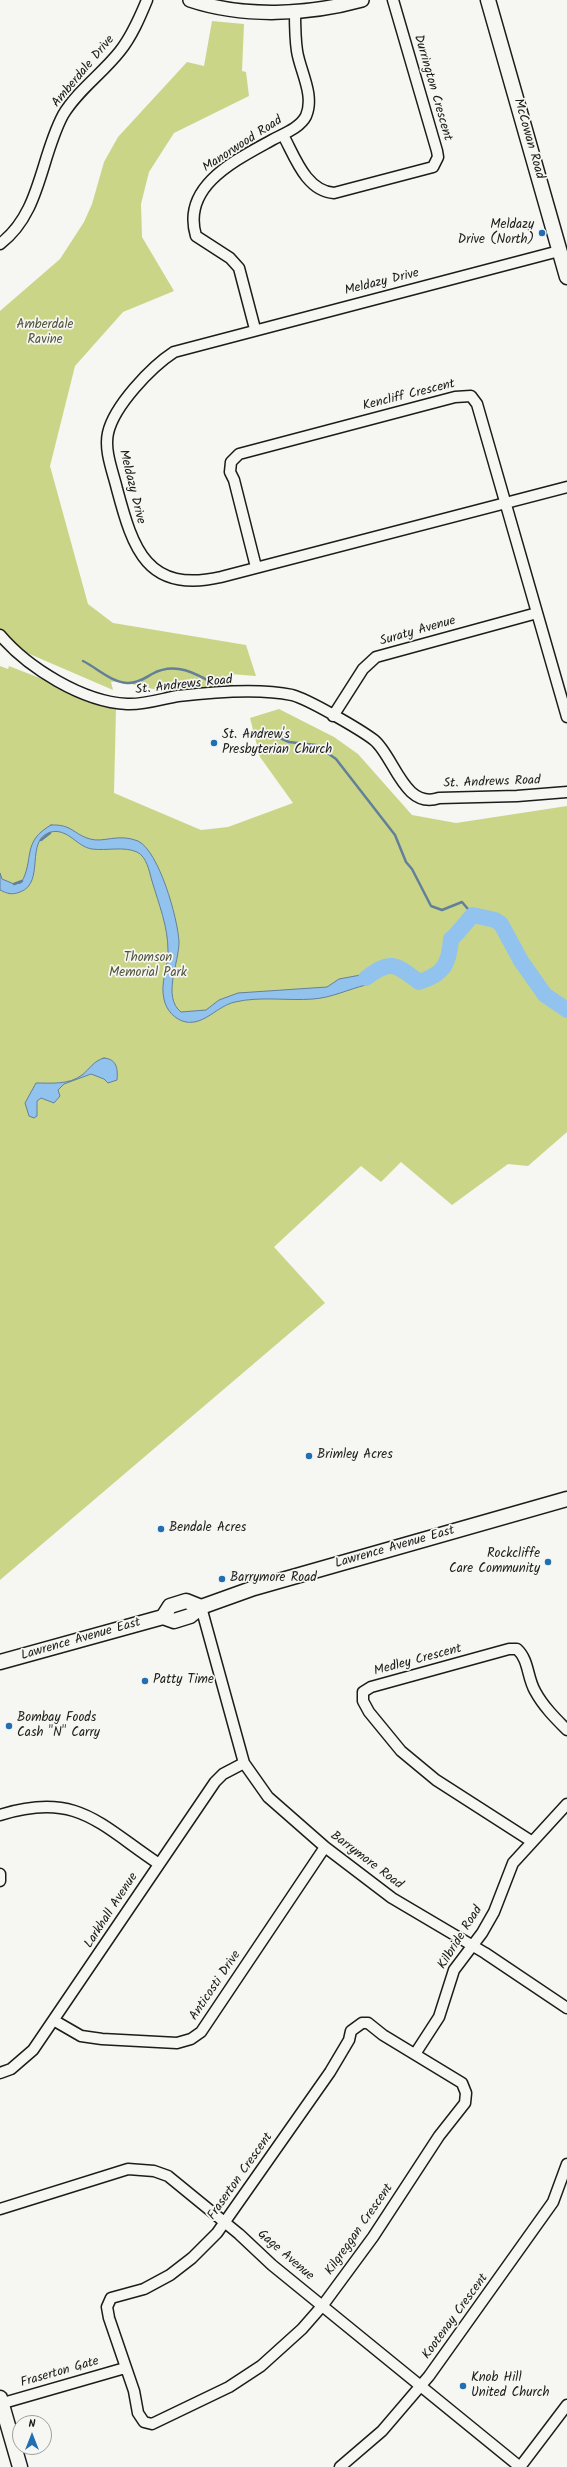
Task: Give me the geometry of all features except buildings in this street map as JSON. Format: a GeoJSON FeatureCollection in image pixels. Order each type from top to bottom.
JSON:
{"type":"FeatureCollection","features":[{"type":"Feature","properties":{"kind":"main road","name":"McCowan Road"},"geometry":{"type":"LineString","coordinates":[[488,0],[567,277]]}},
{"type":"Feature","properties":{"kind":"main road","name":"Lawrence Avenue East"},"geometry":{"type":"LineString","coordinates":[[0,1662],[163,1617],[170,1606],[186,1602],[201,1607],[254,1588],[567,1499]]}},
{"type":"Feature","properties":{"kind":"main road"},"geometry":{"type":"LineString","coordinates":[[1,2402],[20,2467]]}},
{"type":"Feature","properties":{"kind":"street","name":"Amberdale Drive"},"geometry":{"type":"LineString","coordinates":[[0,244],[11,235],[31,206],[50,141],[64,113],[120,51],[148,0]]}},
{"type":"Feature","properties":{"kind":"street"},"geometry":{"type":"LineString","coordinates":[[190,0],[295,11],[338,6],[362,0]]}},
{"type":"Feature","properties":{"kind":"street","name":"Durrington Crescent"},"geometry":{"type":"LineString","coordinates":[[284,135],[310,184],[323,192],[334,193],[433,167],[438,157],[437,151],[393,0]]}},
{"type":"Feature","properties":{"kind":"street","name":"Manorwood Road"},"geometry":{"type":"LineString","coordinates":[[255,329],[238,268],[230,258],[196,236],[194,212],[202,190],[210,180],[284,135],[303,120],[309,101],[296,50],[295,11]]}},
{"type":"Feature","properties":{"kind":"street","name":"Meldazy Drive"},"geometry":{"type":"LineString","coordinates":[[559,251],[255,329],[174,352],[159,362],[116,413],[107,440],[111,465],[130,537],[135,547],[154,568],[169,576],[192,582],[567,487]]}},
{"type":"Feature","properties":{"kind":"street","name":"Kencliff Crescent"},"geometry":{"type":"LineString","coordinates":[[256,567],[229,466],[239,454],[252,449],[466,395],[475,399],[478,404],[567,717]]}},
{"type":"Feature","properties":{"kind":"street","name":"Suraty Avenue"},"geometry":{"type":"LineString","coordinates":[[333,716],[363,669],[376,657],[538,613]]}},
{"type":"Feature","properties":{"kind":"street","name":"St. Andrews Road"},"geometry":{"type":"LineString","coordinates":[[0,635],[20,655],[58,681],[102,700],[128,704],[220,693],[284,694],[315,704],[374,740],[384,750],[408,788],[422,798],[431,800],[439,798],[517,796],[567,792]]}},
{"type":"Feature","properties":{"kind":"street","name":"Barrymore Road"},"geometry":{"type":"LineString","coordinates":[[201,1607],[244,1763],[268,1797],[325,1847],[392,1898],[472,1945],[567,2008]]}},
{"type":"Feature","properties":{"kind":"street","name":"Medley Crescent"},"geometry":{"type":"LineString","coordinates":[[531,1841],[436,1780],[401,1751],[369,1712],[363,1701],[363,1692],[371,1687],[509,1649],[517,1649],[526,1662],[534,1690],[548,1710],[567,1730]]}},
{"type":"Feature","properties":{"kind":"street","name":"Larkhall Avenue"},"geometry":{"type":"LineString","coordinates":[[0,2073],[23,2061],[55,2021],[215,1782],[223,1774],[244,1763]]}},
{"type":"Feature","properties":{"kind":"street","name":"Kilbride Road"},"geometry":{"type":"LineString","coordinates":[[415,2054],[439,2017],[454,1970],[494,1912],[513,1863],[531,1841],[567,1804]]}},
{"type":"Feature","properties":{"kind":"street"},"geometry":{"type":"LineString","coordinates":[[0,1815],[31,1808],[56,1806],[80,1812],[159,1864]]}},
{"type":"Feature","properties":{"kind":"street","name":"Anticosti Drive"},"geometry":{"type":"LineString","coordinates":[[55,2021],[81,2036],[102,2039],[177,2043],[192,2039],[201,2032],[325,1847]]}},
{"type":"Feature","properties":{"kind":"street"},"geometry":{"type":"LineString","coordinates":[[0,1874],[0,1881]]}},
{"type":"Feature","properties":{"kind":"street","name":"Fraserton Crescent"},"geometry":{"type":"LineString","coordinates":[[126,2368],[108,2313],[107,2307],[111,2298],[144,2289],[170,2274],[192,2258],[226,2222],[330,2072],[349,2040],[354,2027],[368,2023],[383,2035],[415,2054]]}},
{"type":"Feature","properties":{"kind":"street","name":"Kilgreggan Crescent"},"geometry":{"type":"LineString","coordinates":[[126,2368],[138,2413],[144,2422],[152,2424],[230,2387],[261,2366],[302,2330],[323,2305],[373,2237],[439,2136],[464,2103],[466,2093],[462,2083],[439,2071],[415,2054]]}},
{"type":"Feature","properties":{"kind":"street","name":"Kootenay Crescent"},"geometry":{"type":"LineString","coordinates":[[340,2467],[382,2430],[422,2385],[534,2231],[553,2202],[567,2164]]}},
{"type":"Feature","properties":{"kind":"street","name":"Gage Avenue"},"geometry":{"type":"LineString","coordinates":[[0,2209],[128,2169],[142,2169],[168,2176],[226,2222],[272,2265],[422,2385],[520,2467]]}},
{"type":"Feature","properties":{"kind":"street","name":"Fraserton Gate"},"geometry":{"type":"LineString","coordinates":[[1,2402],[126,2368]]}},
{"type":"Feature","properties":{"kind":"street"},"geometry":{"type":"LineString","coordinates":[[520,2467],[567,2405]]}},
{"type":"Feature","properties":{"kind":"green space","name":"Amberdale Ravine"},"geometry":{"type":"Polygon","coordinates":[[[212,21],[244,24],[242,71],[246,72],[249,96],[174,133],[149,172],[141,204],[142,237],[174,291],[123,312],[75,366],[50,466],[88,604],[113,623],[246,645],[256,676],[230,674],[233,687],[171,693],[118,681],[111,682],[113,690],[11,646],[0,631],[0,311],[60,259],[84,222],[92,204],[104,162],[118,137],[187,62],[204,66],[212,21]]]}},
{"type":"Feature","properties":{"kind":"green space","name":"Thomson Memorial Park"},"geometry":{"type":"Polygon","coordinates":[[[0,666],[8,669],[9,666],[116,708],[114,793],[201,830],[228,827],[293,803],[260,757],[250,718],[279,709],[334,737],[358,754],[412,815],[456,823],[567,806],[567,1132],[528,1166],[508,1164],[452,1205],[401,1162],[381,1182],[361,1166],[274,1247],[325,1303],[0,1580],[0,666]]]}},
{"type":"Feature","properties":{"kind":"water"},"geometry":{"type":"Polygon","coordinates":[[[51,825],[64,826],[90,839],[131,839],[138,841],[146,847],[160,871],[171,903],[178,931],[179,942],[172,989],[175,1006],[181,1012],[206,1010],[219,1000],[238,993],[327,987],[339,979],[366,974],[366,985],[320,998],[245,1000],[222,1007],[199,1021],[186,1022],[178,1019],[169,1011],[164,999],[163,987],[168,957],[168,942],[163,916],[149,869],[140,854],[126,849],[87,848],[67,835],[51,832],[43,836],[38,843],[32,880],[28,887],[15,894],[0,890],[0,873],[2,879],[14,884],[21,883],[25,874],[32,844],[42,831],[51,825]]]}},
{"type":"Feature","properties":{"kind":"water"},"geometry":{"type":"Polygon","coordinates":[[[104,1058],[112,1060],[116,1065],[117,1080],[108,1083],[104,1079],[91,1074],[64,1084],[58,1090],[60,1096],[54,1103],[41,1098],[37,1101],[37,1116],[34,1118],[29,1116],[25,1103],[36,1083],[60,1083],[77,1078],[94,1063],[104,1058]]]}},
{"type":"Feature","properties":{"kind":"waterway"},"geometry":{"type":"LineString","coordinates":[[83,661],[121,682],[134,683],[162,670],[180,669],[189,671],[223,689]]}},
{"type":"Feature","properties":{"kind":"waterway"},"geometry":{"type":"LineString","coordinates":[[271,734],[289,742],[316,745],[336,759],[395,835],[406,862],[412,869],[431,906],[442,910],[462,902],[473,915]]}},
{"type":"Feature","properties":{"kind":"waterway"},"geometry":{"type":"LineString","coordinates":[[41,840],[50,833]]}},
{"type":"Feature","properties":{"kind":"waterway"},"geometry":{"type":"LineString","coordinates":[[14,884],[22,881]]}},
{"type":"Feature","properties":{"kind":"waterway"},"geometry":{"type":"LineString","coordinates":[[366,978],[374,972],[387,966],[398,968],[419,982],[434,975],[444,967],[447,961],[451,939],[473,915],[495,920],[501,924],[521,961],[545,995],[567,1010]]}},
{"type":"Feature","properties":{"kind":"place","name":"Meldazy Drive (North)"},"geometry":{"type":"Point","coordinates":[542,233]}},
{"type":"Feature","properties":{"kind":"place","name":"St. Andrew's Presbyterian Church"},"geometry":{"type":"Point","coordinates":[214,743]}},
{"type":"Feature","properties":{"kind":"place","name":"Brimley Acres"},"geometry":{"type":"Point","coordinates":[309,1456]}},
{"type":"Feature","properties":{"kind":"place","name":"Bendale Acres"},"geometry":{"type":"Point","coordinates":[161,1529]}},
{"type":"Feature","properties":{"kind":"place","name":"Rockcliffe Care Community"},"geometry":{"type":"Point","coordinates":[548,1562]}},
{"type":"Feature","properties":{"kind":"place","name":"Barrymore Road"},"geometry":{"type":"Point","coordinates":[222,1579]}},
{"type":"Feature","properties":{"kind":"place","name":"Patty Time"},"geometry":{"type":"Point","coordinates":[145,1681]}},
{"type":"Feature","properties":{"kind":"place","name":"Bombay Foods Cash \"N\" Carry"},"geometry":{"type":"Point","coordinates":[9,1726]}},
{"type":"Feature","properties":{"kind":"place","name":"Knob Hill United Church"},"geometry":{"type":"Point","coordinates":[463,2386]}}]}
